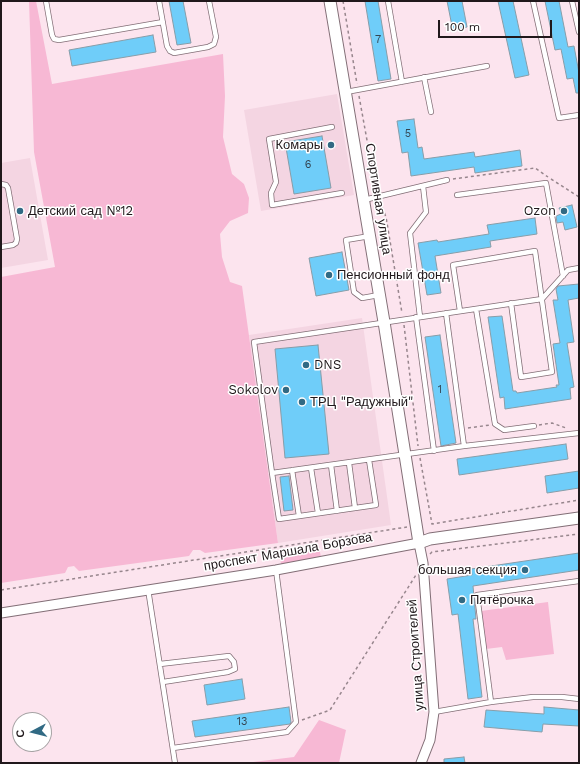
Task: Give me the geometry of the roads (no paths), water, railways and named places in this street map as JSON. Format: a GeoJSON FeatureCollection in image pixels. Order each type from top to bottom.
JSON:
{"type":"FeatureCollection","features":[{"type":"Feature","properties":{"kind":"street","name":"Спортивная улица"},"geometry":{"type":"LineString","coordinates":[[330,1],[380,295],[419,543]]}},
{"type":"Feature","properties":{"kind":"street","name":"проспект Маршала Борзова"},"geometry":{"type":"LineString","coordinates":[[1,613],[276,570],[430,540],[579,518]]}},
{"type":"Feature","properties":{"kind":"street","name":"улица Строителей"},"geometry":{"type":"LineString","coordinates":[[419,543],[423,563],[434,712],[430,740],[421,763]]}},
{"type":"Feature","properties":{"kind":"lane"},"geometry":{"type":"LineString","coordinates":[[46,1],[52,35],[54,39],[59,40],[163,22]]}},
{"type":"Feature","properties":{"kind":"lane"},"geometry":{"type":"LineString","coordinates":[[159,1],[167,46],[170,51],[174,53],[208,47],[214,44],[216,37],[209,1]]}},
{"type":"Feature","properties":{"kind":"lane"},"geometry":{"type":"LineString","coordinates":[[388,1],[402,82]]}},
{"type":"Feature","properties":{"kind":"lane"},"geometry":{"type":"LineString","coordinates":[[533,1],[559,118],[579,115]]}},
{"type":"Feature","properties":{"kind":"lane"},"geometry":{"type":"LineString","coordinates":[[572,1],[579,32]]}},
{"type":"Feature","properties":{"kind":"lane"},"geometry":{"type":"LineString","coordinates":[[346,92],[486,66]]}},
{"type":"Feature","properties":{"kind":"lane"},"geometry":{"type":"LineString","coordinates":[[424,77],[431,112]]}},
{"type":"Feature","properties":{"kind":"lane"},"geometry":{"type":"LineString","coordinates":[[332,127],[269,139],[276,182],[271,193],[272,205],[342,194]]}},
{"type":"Feature","properties":{"kind":"lane"},"geometry":{"type":"LineString","coordinates":[[364,200],[447,180]]}},
{"type":"Feature","properties":{"kind":"lane"},"geometry":{"type":"LineString","coordinates":[[458,195],[546,183],[563,276]]}},
{"type":"Feature","properties":{"kind":"lane"},"geometry":{"type":"LineString","coordinates":[[1,184],[6,185],[8,188],[17,239],[16,243],[13,245],[1,247]]}},
{"type":"Feature","properties":{"kind":"lane"},"geometry":{"type":"LineString","coordinates":[[423,186],[426,212],[410,234],[434,451]]}},
{"type":"Feature","properties":{"kind":"lane"},"geometry":{"type":"LineString","coordinates":[[370,236],[346,240],[354,292],[362,298],[380,295]]}},
{"type":"Feature","properties":{"kind":"lane"},"geometry":{"type":"LineString","coordinates":[[460,311],[453,265],[535,251],[552,372],[521,377],[511,303]]}},
{"type":"Feature","properties":{"kind":"lane"},"geometry":{"type":"LineString","coordinates":[[370,460],[376,506],[279,519],[254,342],[542,299],[568,270],[579,268]]}},
{"type":"Feature","properties":{"kind":"lane"},"geometry":{"type":"LineString","coordinates":[[476,308],[496,424],[504,430],[534,426]]}},
{"type":"Feature","properties":{"kind":"lane"},"geometry":{"type":"LineString","coordinates":[[446,313],[464,446]]}},
{"type":"Feature","properties":{"kind":"lane"},"geometry":{"type":"LineString","coordinates":[[272,473],[464,446],[579,433]]}},
{"type":"Feature","properties":{"kind":"lane"},"geometry":{"type":"LineString","coordinates":[[349,463],[355,508]]}},
{"type":"Feature","properties":{"kind":"lane"},"geometry":{"type":"LineString","coordinates":[[331,465],[337,511]]}},
{"type":"Feature","properties":{"kind":"lane"},"geometry":{"type":"LineString","coordinates":[[311,468],[318,513]]}},
{"type":"Feature","properties":{"kind":"lane"},"geometry":{"type":"LineString","coordinates":[[292,470],[299,516]]}},
{"type":"Feature","properties":{"kind":"lane"},"geometry":{"type":"LineString","coordinates":[[173,748],[287,732],[296,722],[276,570]]}},
{"type":"Feature","properties":{"kind":"lane"},"geometry":{"type":"LineString","coordinates":[[491,702],[476,595],[579,581]]}},
{"type":"Feature","properties":{"kind":"lane"},"geometry":{"type":"LineString","coordinates":[[148,589],[175,763]]}},
{"type":"Feature","properties":{"kind":"lane"},"geometry":{"type":"LineString","coordinates":[[160,664],[229,656],[234,662],[235,670],[228,672],[163,682]]}},
{"type":"Feature","properties":{"kind":"lane"},"geometry":{"type":"LineString","coordinates":[[434,712],[491,702],[533,697],[562,697],[579,699]]}},
{"type":"Feature","properties":{"kind":"place","name":"Комары"},"geometry":{"type":"Point","coordinates":[331,145]}},
{"type":"Feature","properties":{"kind":"place","name":"Детский сад №12"},"geometry":{"type":"Point","coordinates":[20,211]}},
{"type":"Feature","properties":{"kind":"place","name":"Ozon"},"geometry":{"type":"Point","coordinates":[564,211]}},
{"type":"Feature","properties":{"kind":"place","name":"Пенсионный фонд"},"geometry":{"type":"Point","coordinates":[329,275]}},
{"type":"Feature","properties":{"kind":"place","name":"DNS"},"geometry":{"type":"Point","coordinates":[306,365]}},
{"type":"Feature","properties":{"kind":"place","name":"Sokolov"},"geometry":{"type":"Point","coordinates":[286,390]}},
{"type":"Feature","properties":{"kind":"place","name":"ТРЦ \"Радужный\""},"geometry":{"type":"Point","coordinates":[302,402]}},
{"type":"Feature","properties":{"kind":"place","name":"большая секция"},"geometry":{"type":"Point","coordinates":[525,570]}},
{"type":"Feature","properties":{"kind":"place","name":"Пятёрочка"},"geometry":{"type":"Point","coordinates":[462,600]}}]}
